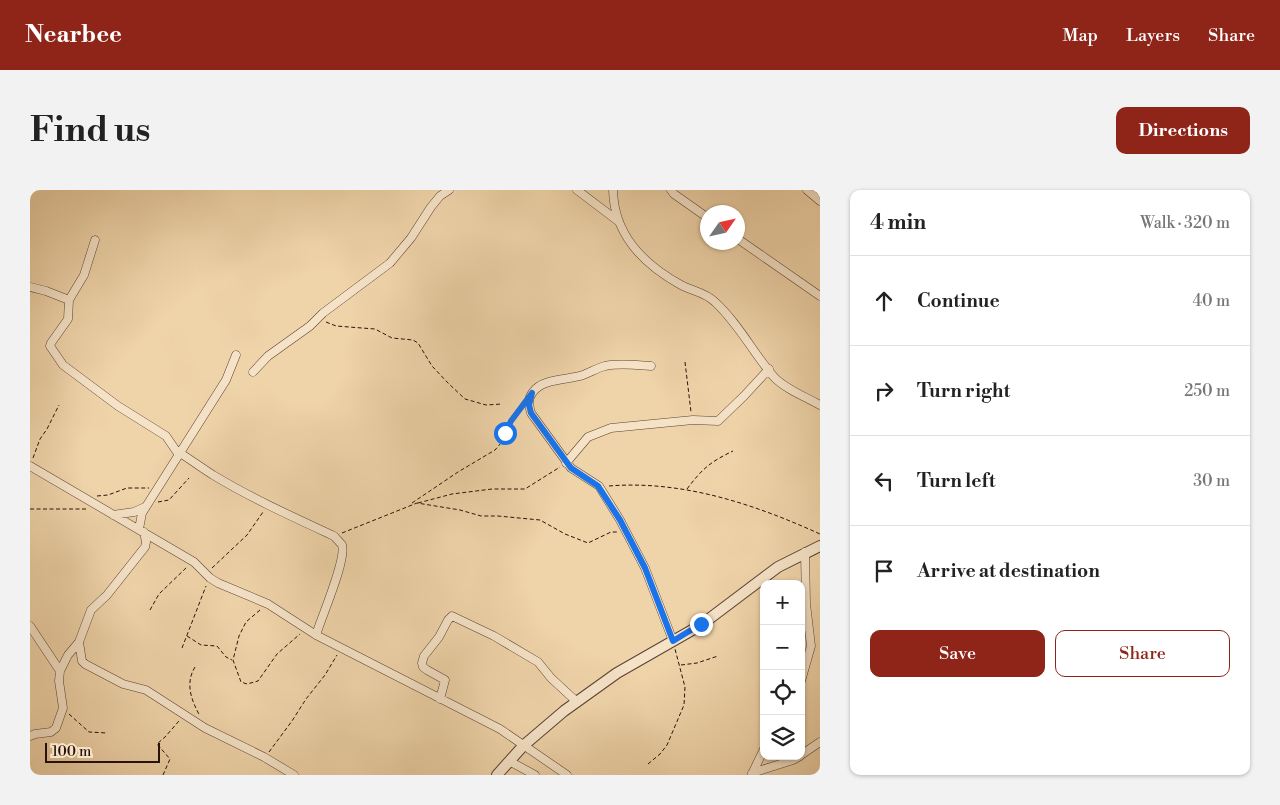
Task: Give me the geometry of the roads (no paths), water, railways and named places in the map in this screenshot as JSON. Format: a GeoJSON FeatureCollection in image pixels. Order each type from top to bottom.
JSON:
{"type":"FeatureCollection","features":[{"type":"Feature","properties":{"kind":"street"},"geometry":{"type":"LineString","coordinates":[[253,372],[268,356],[310,326],[326,311],[390,263],[411,238],[431,207],[448,190]]}},
{"type":"Feature","properties":{"kind":"street"},"geometry":{"type":"LineString","coordinates":[[576,190],[618,221]]}},
{"type":"Feature","properties":{"kind":"street"},"geometry":{"type":"LineString","coordinates":[[613,190],[618,221],[631,246],[641,258],[680,284],[706,295],[714,301],[733,321],[775,378],[820,405]]}},
{"type":"Feature","properties":{"kind":"street"},"geometry":{"type":"LineString","coordinates":[[671,190],[700,212]]}},
{"type":"Feature","properties":{"kind":"street"},"geometry":{"type":"LineString","coordinates":[[807,190],[820,202]]}},
{"type":"Feature","properties":{"kind":"street"},"geometry":{"type":"LineString","coordinates":[[95,240],[84,275],[69,300],[68,319],[51,343],[52,350],[63,365],[118,406],[166,436],[180,454],[211,474],[268,505],[334,536],[342,546],[343,554],[316,635]]}},
{"type":"Feature","properties":{"kind":"street"},"geometry":{"type":"LineString","coordinates":[[745,244],[820,296]]}},
{"type":"Feature","properties":{"kind":"street"},"geometry":{"type":"LineString","coordinates":[[30,287],[46,290],[69,300]]}},
{"type":"Feature","properties":{"kind":"street"},"geometry":{"type":"LineString","coordinates":[[30,736],[53,730],[63,714],[64,708],[59,681],[60,671],[68,655],[79,642],[91,610],[107,595],[145,547],[146,542],[142,531],[141,515],[226,380],[236,355]]}},
{"type":"Feature","properties":{"kind":"street"},"geometry":{"type":"LineString","coordinates":[[651,366],[627,364],[603,366],[584,374],[549,383],[535,389],[529,405],[531,413],[566,462],[576,473],[598,486],[628,535],[645,568],[673,641]]}},
{"type":"Feature","properties":{"kind":"street"},"geometry":{"type":"LineString","coordinates":[[566,462],[586,439],[610,428],[693,420],[719,420],[769,369]]}},
{"type":"Feature","properties":{"kind":"street"},"geometry":{"type":"LineString","coordinates":[[31,463],[81,497],[194,562],[210,578],[218,583],[268,604],[316,635],[500,730],[567,775]]}},
{"type":"Feature","properties":{"kind":"street"},"geometry":{"type":"LineString","coordinates":[[113,515],[134,512],[148,505]]}},
{"type":"Feature","properties":{"kind":"street"},"geometry":{"type":"LineString","coordinates":[[497,775],[523,746],[577,702],[617,673],[701,624],[778,567],[820,546]]}},
{"type":"Feature","properties":{"kind":"street"},"geometry":{"type":"LineString","coordinates":[[804,670],[811,646],[806,604],[805,552]]}},
{"type":"Feature","properties":{"kind":"street"},"geometry":{"type":"LineString","coordinates":[[440,699],[445,680],[427,670],[423,667],[422,663],[424,656],[452,616],[494,636],[538,662],[551,678],[577,702]]}},
{"type":"Feature","properties":{"kind":"street"},"geometry":{"type":"LineString","coordinates":[[30,626],[60,671]]}},
{"type":"Feature","properties":{"kind":"street"},"geometry":{"type":"LineString","coordinates":[[79,642],[82,661],[85,664],[123,684],[146,690],[205,728],[264,757],[294,775]]}},
{"type":"Feature","properties":{"kind":"street"},"geometry":{"type":"LineString","coordinates":[[805,752],[820,742]]}},
{"type":"Feature","properties":{"kind":"street"},"geometry":{"type":"LineString","coordinates":[[752,774],[760,757]]}},
{"type":"Feature","properties":{"kind":"street"},"geometry":{"type":"LineString","coordinates":[[752,774],[793,760]]}},
{"type":"Feature","properties":{"kind":"street"},"geometry":{"type":"LineString","coordinates":[[509,761],[535,775]]}}]}
